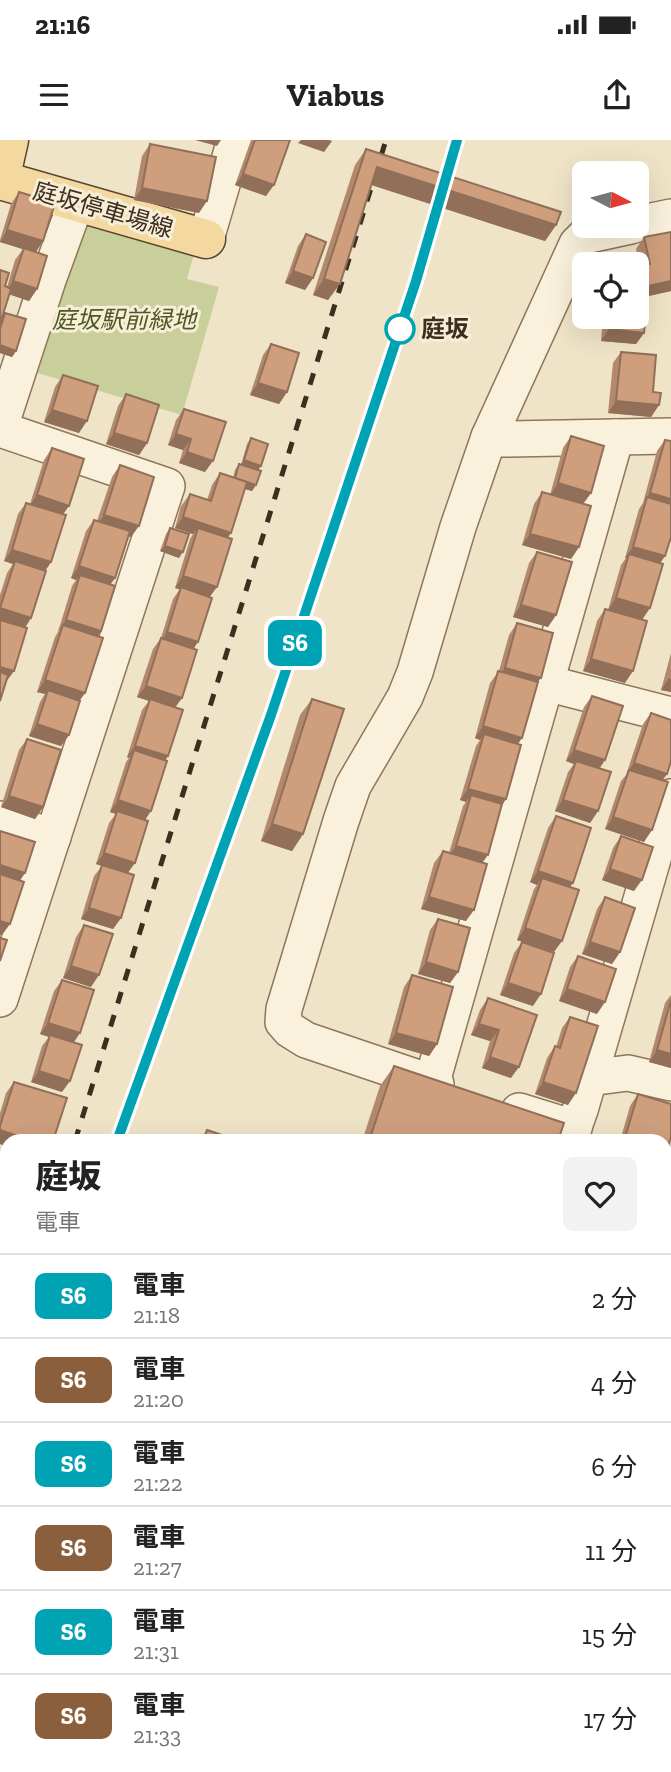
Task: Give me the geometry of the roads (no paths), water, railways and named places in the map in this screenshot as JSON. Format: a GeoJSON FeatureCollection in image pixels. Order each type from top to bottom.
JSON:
{"type":"FeatureCollection","features":[{"type":"Feature","properties":{"kind":"main road","name":"庭坂停車場線"},"geometry":{"type":"LineString","coordinates":[[9,140],[0,180],[205,239]]}},
{"type":"Feature","properties":{"kind":"street"},"geometry":{"type":"LineString","coordinates":[[205,239],[235,140]]}},
{"type":"Feature","properties":{"kind":"street"},"geometry":{"type":"LineString","coordinates":[[0,999],[167,486],[0,428],[76,202]]}},
{"type":"Feature","properties":{"kind":"street"},"geometry":{"type":"LineString","coordinates":[[649,222],[671,217]]}},
{"type":"Feature","properties":{"kind":"street"},"geometry":{"type":"LineString","coordinates":[[569,1134],[477,1097],[315,1044],[290,1030],[283,1022],[284,1009],[353,786],[405,696],[415,672],[458,527],[489,437],[577,244],[583,238]]}},
{"type":"Feature","properties":{"kind":"street"},"geometry":{"type":"LineString","coordinates":[[489,437],[671,436]]}},
{"type":"Feature","properties":{"kind":"street"},"geometry":{"type":"LineString","coordinates":[[432,1082],[616,437]]}},
{"type":"Feature","properties":{"kind":"street"},"geometry":{"type":"LineString","coordinates":[[546,684],[671,715]]}},
{"type":"Feature","properties":{"kind":"street"},"geometry":{"type":"LineString","coordinates":[[571,1134],[671,797]]}},
{"type":"Feature","properties":{"kind":"street"},"geometry":{"type":"LineString","coordinates":[[0,819],[53,837]]}},
{"type":"Feature","properties":{"kind":"street"},"geometry":{"type":"LineString","coordinates":[[589,1078],[628,1073],[671,1083]]}},
{"type":"Feature","properties":{"kind":"railway"},"geometry":{"type":"LineString","coordinates":[[77,1134],[386,140]]}},
{"type":"Feature","properties":{"kind":"railway"},"geometry":{"type":"LineString","coordinates":[[120,1134],[271,715],[416,281],[457,140]]}},
{"type":"Feature","properties":{"kind":"train","name":"S6"},"geometry":{"type":"LineString","coordinates":[[120,1134],[271,715],[416,281],[457,140]]}},
{"type":"Feature","properties":{"kind":"place","name":"庭坂"},"geometry":{"type":"Point","coordinates":[400,329]}},
{"type":"Feature","properties":{"kind":"park label","name":"庭坂駅前緑地"},"geometry":{"type":"Point","coordinates":[124,320]}}]}
